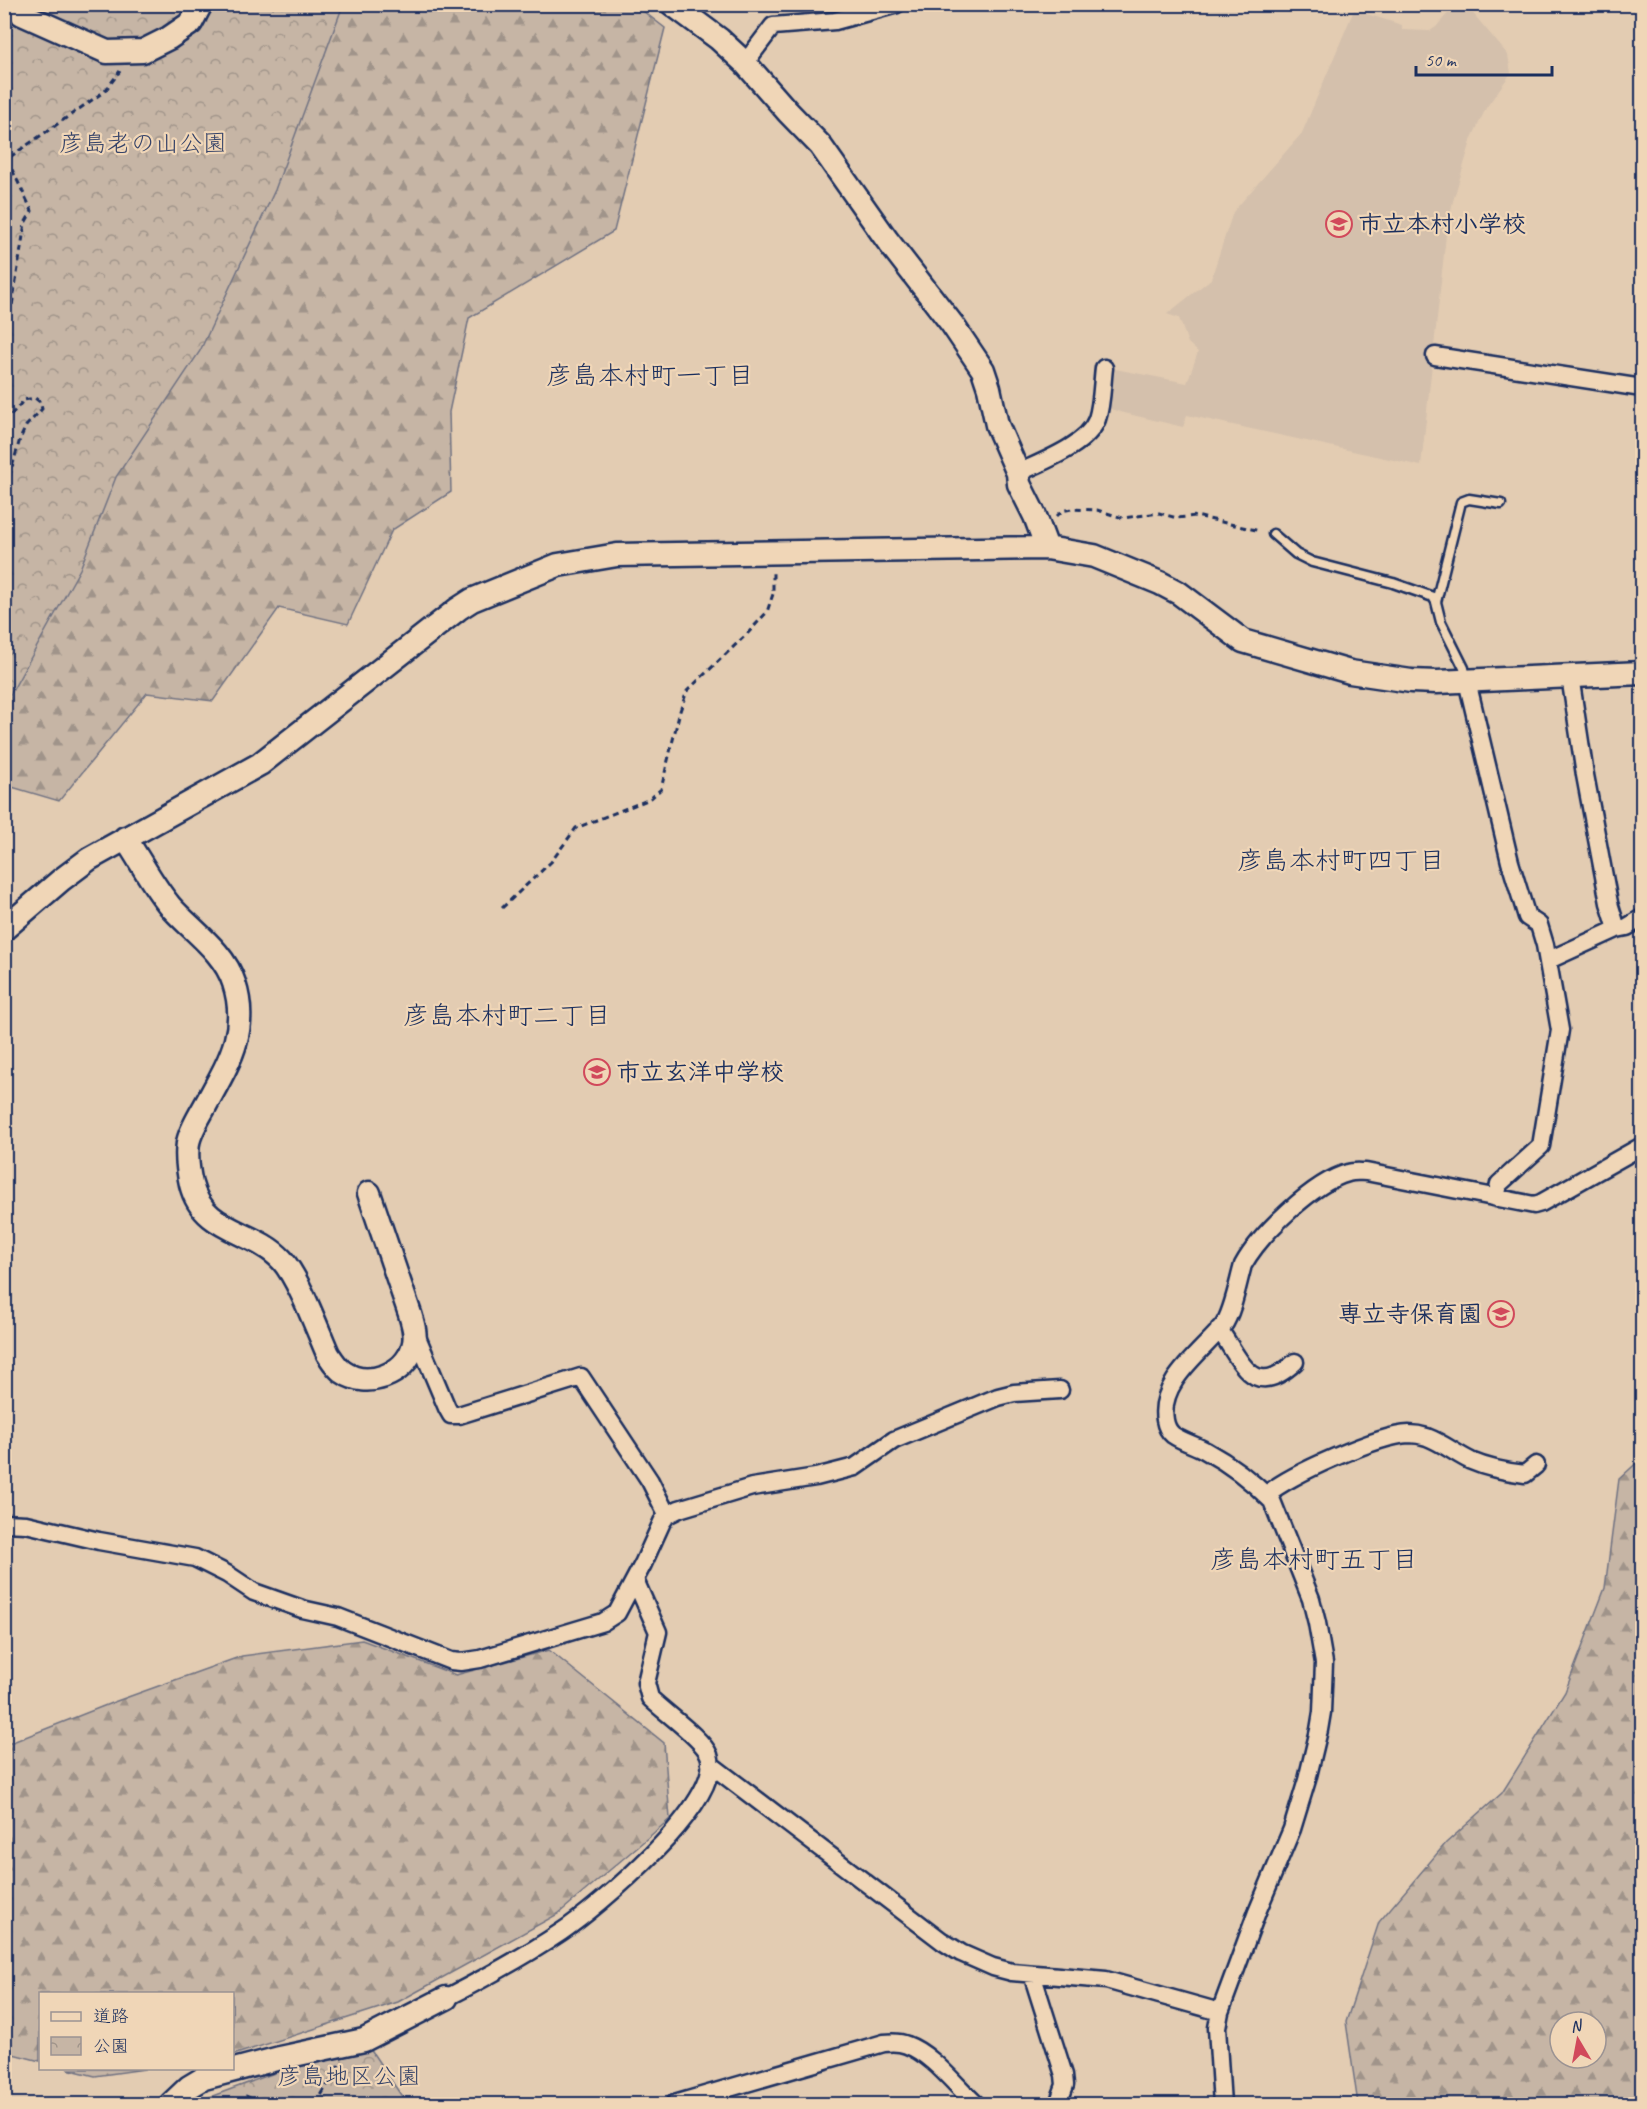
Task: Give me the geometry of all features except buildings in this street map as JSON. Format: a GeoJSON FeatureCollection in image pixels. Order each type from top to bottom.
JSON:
{"type":"FeatureCollection","features":[{"type":"Feature","properties":{"kind":"street"},"geometry":{"type":"LineString","coordinates":[[22,14],[107,52],[143,51],[169,38],[191,22],[201,4]]}},
{"type":"Feature","properties":{"kind":"street"},"geometry":{"type":"LineString","coordinates":[[672,4],[719,39],[745,63],[820,145],[887,240],[952,324],[983,370],[990,388],[997,425],[1018,473],[1019,484],[1035,516],[1047,548]]}},
{"type":"Feature","properties":{"kind":"street"},"geometry":{"type":"LineString","coordinates":[[745,63],[773,26],[835,21],[897,4]]}},
{"type":"Feature","properties":{"kind":"street"},"geometry":{"type":"LineString","coordinates":[[1435,356],[1642,388]]}},
{"type":"Feature","properties":{"kind":"street"},"geometry":{"type":"LineString","coordinates":[[1018,473],[1056,455],[1076,443],[1090,430],[1097,419],[1104,368]]}},
{"type":"Feature","properties":{"kind":"street"},"geometry":{"type":"LineString","coordinates":[[4,929],[89,859],[260,764],[446,617],[472,600],[558,566],[589,559],[617,555],[1047,548],[1094,556],[1160,583],[1179,593],[1243,640],[1350,672],[1411,681],[1467,681],[1642,673]]}},
{"type":"Feature","properties":{"kind":"street"},"geometry":{"type":"LineString","coordinates":[[1570,676],[1609,903],[1617,929]]}},
{"type":"Feature","properties":{"kind":"street"},"geometry":{"type":"LineString","coordinates":[[1467,681],[1510,862],[1527,917],[1539,925],[1549,960],[1560,1030],[1541,1146],[1499,1184],[1496,1198]]}},
{"type":"Feature","properties":{"kind":"street"},"geometry":{"type":"LineString","coordinates":[[125,838],[169,905],[211,947],[222,962],[234,981],[238,1000],[239,1033],[233,1053],[198,1118],[188,1142],[187,1163],[196,1201],[214,1220],[272,1251],[282,1260],[328,1354],[343,1372],[363,1379],[389,1376],[407,1359],[414,1347],[414,1331]]}},
{"type":"Feature","properties":{"kind":"street"},"geometry":{"type":"LineString","coordinates":[[1549,960],[1617,929],[1627,927],[1642,918]]}},
{"type":"Feature","properties":{"kind":"street"},"geometry":{"type":"LineString","coordinates":[[1222,2104],[1217,2028],[1220,2012],[1257,1912],[1294,1822],[1307,1780],[1322,1712],[1324,1663],[1313,1607],[1275,1507],[1266,1495],[1224,1461],[1171,1434],[1166,1426],[1164,1415],[1167,1392],[1228,1316],[1243,1265],[1248,1256],[1278,1221],[1317,1188],[1340,1175],[1366,1172],[1528,1205],[1541,1203],[1642,1146]]}},
{"type":"Feature","properties":{"kind":"street"},"geometry":{"type":"LineString","coordinates":[[369,1193],[414,1331],[452,1415],[580,1377],[650,1481],[667,1515]]}},
{"type":"Feature","properties":{"kind":"street"},"geometry":{"type":"LineString","coordinates":[[1219,1329],[1251,1375],[1260,1380],[1278,1375],[1294,1362]]}},
{"type":"Feature","properties":{"kind":"street"},"geometry":{"type":"LineString","coordinates":[[4,1523],[26,1524],[99,1541],[195,1558],[227,1574],[254,1592],[302,1609],[338,1617],[450,1660],[461,1662],[480,1659],[603,1622],[617,1613],[662,1522],[667,1515],[679,1509],[752,1487],[816,1477],[855,1467],[894,1440],[998,1397],[1014,1393],[1060,1389]]}},
{"type":"Feature","properties":{"kind":"street"},"geometry":{"type":"LineString","coordinates":[[1266,1495],[1275,1487],[1337,1457],[1379,1441],[1408,1434],[1427,1437],[1475,1463],[1525,1474],[1536,1465]]}},
{"type":"Feature","properties":{"kind":"street"},"geometry":{"type":"LineString","coordinates":[[171,2104],[189,2087],[204,2078],[280,2058],[364,2040],[446,1998],[561,1932],[585,1914],[664,1844],[707,1784],[710,1764],[709,1756],[702,1745],[650,1698],[646,1683],[658,1632],[635,1580]]}},
{"type":"Feature","properties":{"kind":"street"},"geometry":{"type":"LineString","coordinates":[[710,1764],[942,1941],[961,1953],[993,1967],[1012,1972],[1106,1980],[1220,2012]]}},
{"type":"Feature","properties":{"kind":"street"},"geometry":{"type":"LineString","coordinates":[[1032,1974],[1064,2075],[1065,2085],[1058,2104]]}},
{"type":"Feature","properties":{"kind":"street"},"geometry":{"type":"LineString","coordinates":[[674,2104],[884,2043],[895,2042],[922,2051],[975,2104]]}},
{"type":"Feature","properties":{"kind":"lane"},"geometry":{"type":"LineString","coordinates":[[1436,602],[1461,502],[1469,499],[1501,504]]}},
{"type":"Feature","properties":{"kind":"lane"},"geometry":{"type":"LineString","coordinates":[[1273,534],[1296,554],[1312,562],[1393,583],[1433,597],[1441,622],[1464,668],[1467,681]]}},
{"type":"Feature","properties":{"kind":"path"},"geometry":{"type":"LineString","coordinates":[[4,165],[7,159],[105,91],[121,68]]}},
{"type":"Feature","properties":{"kind":"path"},"geometry":{"type":"LineString","coordinates":[[4,324],[12,306],[25,223],[32,211],[7,159]]}},
{"type":"Feature","properties":{"kind":"path"},"geometry":{"type":"LineString","coordinates":[[4,423],[24,400],[35,398],[40,402],[42,409],[26,426],[20,439],[4,496]]}},
{"type":"Feature","properties":{"kind":"path"},"geometry":{"type":"LineString","coordinates":[[1057,524],[1056,517],[1062,511],[1097,510],[1123,518],[1159,513],[1177,518],[1196,516],[1273,534]]}},
{"type":"Feature","properties":{"kind":"path"},"geometry":{"type":"LineString","coordinates":[[502,908],[551,862],[576,828],[650,799],[661,789],[687,691],[748,633],[766,612],[772,594],[773,552]]}},
{"type":"Feature","properties":{"kind":"path"},"geometry":{"type":"LineString","coordinates":[[316,2104],[329,2085],[350,2043]]}},
{"type":"Feature","properties":{"kind":"path"},"geometry":{"type":"LineString","coordinates":[[239,2104],[246,2096],[262,2104]]}},
{"type":"Feature","properties":{"kind":"shaded area","name":"市立本村小学校"},"geometry":{"type":"Polygon","coordinates":[[[1455,5],[1466,5],[1508,55],[1511,73],[1486,108],[1472,138],[1453,201],[1446,235],[1421,466],[1187,415],[1183,427],[1105,407],[1110,368],[1187,383],[1198,352],[1188,343],[1179,318],[1167,314],[1211,279],[1233,212],[1302,133],[1354,10],[1402,25],[1402,30],[1430,31],[1455,5]]]}},
{"type":"Feature","properties":{"kind":"green space","name":"彦島老の山公園"},"geometry":{"type":"Polygon","coordinates":[[[5,5],[343,5],[275,190],[200,351],[116,477],[80,569],[5,704],[5,5]]]}},
{"type":"Feature","properties":{"kind":"green space"},"geometry":{"type":"Polygon","coordinates":[[[322,5],[635,5],[665,28],[614,231],[469,318],[449,412],[451,492],[392,530],[348,624],[279,608],[213,701],[147,693],[59,801],[5,785],[4,59],[322,5]]]}},
{"type":"Feature","properties":{"kind":"green space"},"geometry":{"type":"Polygon","coordinates":[[[1642,1458],[1642,2104],[1358,2104],[1346,2022],[1379,1922],[1446,1843],[1502,1793],[1565,1692],[1605,1588],[1619,1479],[1642,1458]]]}},
{"type":"Feature","properties":{"kind":"green space"},"geometry":{"type":"Polygon","coordinates":[[[362,1640],[456,1675],[549,1650],[664,1743],[670,1819],[558,1914],[398,2002],[234,2055],[234,1992],[39,1992],[39,2061],[5,2052],[5,1745],[114,1702],[242,1656],[362,1640]]]}},
{"type":"Feature","properties":{"kind":"green space","name":"彦島地区公園"},"geometry":{"type":"Polygon","coordinates":[[[364,2040],[407,2104],[191,2104],[364,2040]]]}},
{"type":"Feature","properties":{"kind":"green space"},"geometry":{"type":"Polygon","coordinates":[[[71,2070],[138,2070],[95,2076],[71,2070]]]}},
{"type":"Feature","properties":{"kind":"place","name":"市立本村小学校"},"geometry":{"type":"Point","coordinates":[1339,224]}},
{"type":"Feature","properties":{"kind":"place","name":"市立玄洋中学校"},"geometry":{"type":"Point","coordinates":[597,1072]}},
{"type":"Feature","properties":{"kind":"place","name":"専立寺保育園"},"geometry":{"type":"Point","coordinates":[1501,1314]}},
{"type":"Feature","properties":{"kind":"district","name":"彦島本村町一丁目"},"geometry":{"type":"Point","coordinates":[650,375]}},
{"type":"Feature","properties":{"kind":"district","name":"彦島本村町四丁目"},"geometry":{"type":"Point","coordinates":[1341,860]}},
{"type":"Feature","properties":{"kind":"district","name":"彦島本村町二丁目"},"geometry":{"type":"Point","coordinates":[507,1015]}},
{"type":"Feature","properties":{"kind":"district","name":"彦島本村町五丁目"},"geometry":{"type":"Point","coordinates":[1314,1559]}}]}
